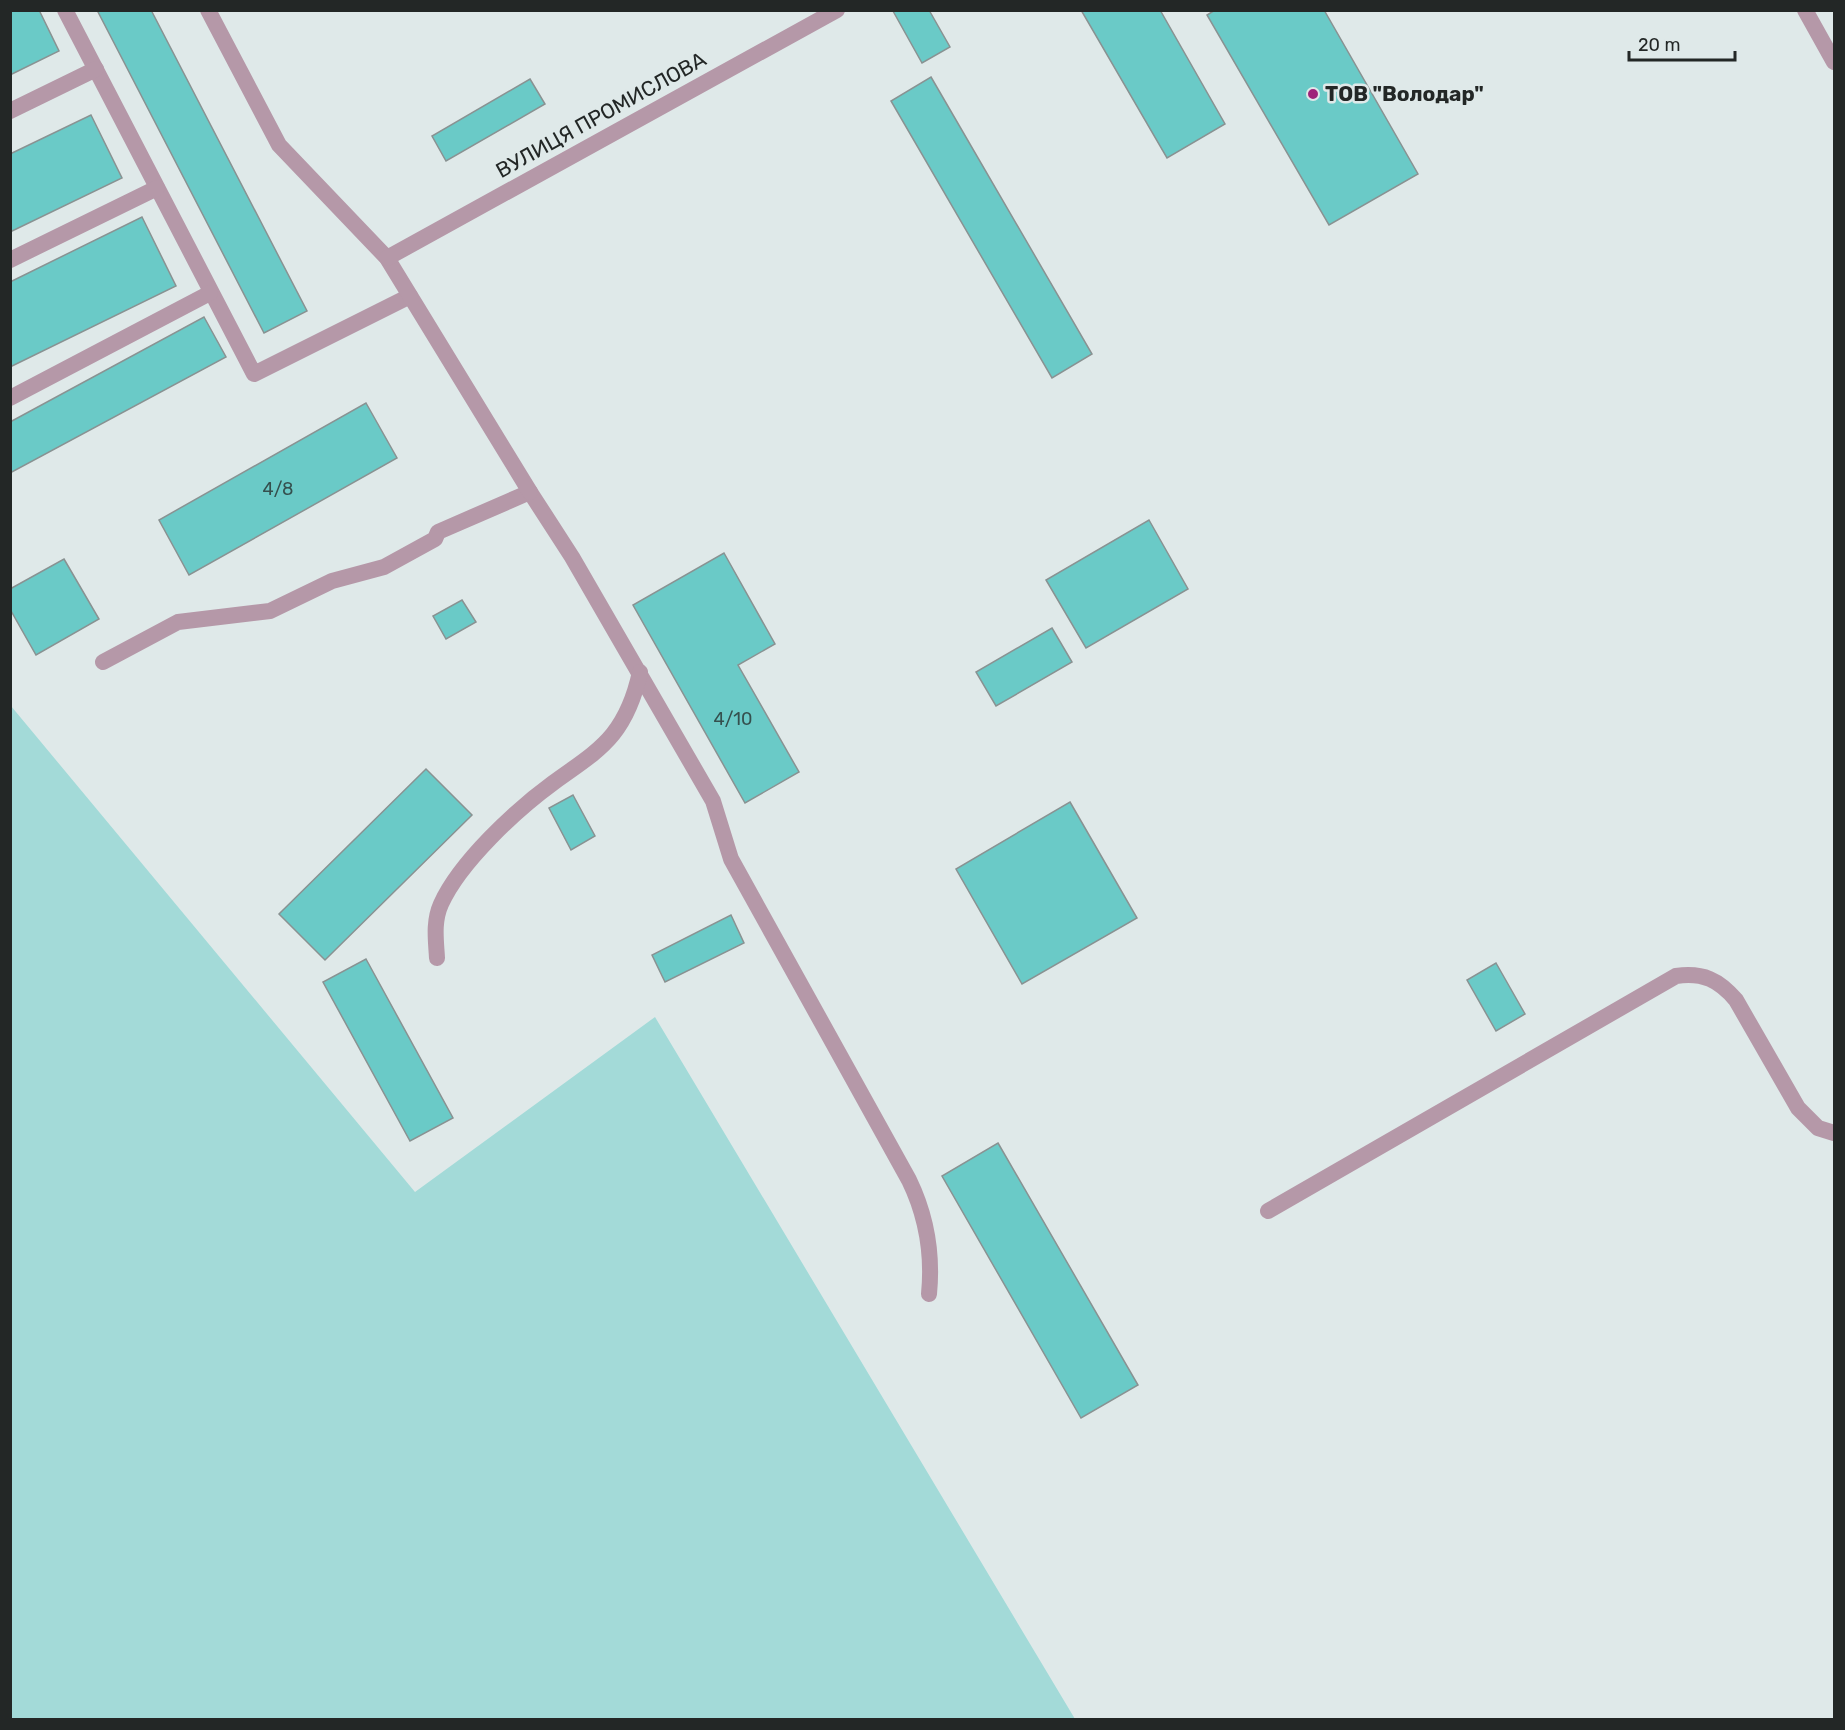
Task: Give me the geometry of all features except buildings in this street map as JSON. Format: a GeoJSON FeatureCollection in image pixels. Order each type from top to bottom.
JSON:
{"type":"FeatureCollection","features":[{"type":"Feature","properties":{"kind":"street"},"geometry":{"type":"LineString","coordinates":[[65,10],[254,374],[410,297]]}},
{"type":"Feature","properties":{"kind":"street"},"geometry":{"type":"LineString","coordinates":[[207,10],[279,145],[387,258],[572,557],[713,801],[731,859],[909,1180],[928,1234],[931,1272],[929,1294]]}},
{"type":"Feature","properties":{"kind":"street","name":"ВУЛИЦЯ ПРОМИСЛОВА"},"geometry":{"type":"LineString","coordinates":[[387,258],[837,10]]}},
{"type":"Feature","properties":{"kind":"street"},"geometry":{"type":"LineString","coordinates":[[1804,10],[1834,62]]}},
{"type":"Feature","properties":{"kind":"street"},"geometry":{"type":"LineString","coordinates":[[10,111],[96,69]]}},
{"type":"Feature","properties":{"kind":"street"},"geometry":{"type":"LineString","coordinates":[[10,261],[157,188]]}},
{"type":"Feature","properties":{"kind":"street"},"geometry":{"type":"LineString","coordinates":[[10,398],[210,293]]}},
{"type":"Feature","properties":{"kind":"street"},"geometry":{"type":"LineString","coordinates":[[104,662],[177,622],[270,611],[332,582],[384,567],[435,539],[438,532],[530,492]]}},
{"type":"Feature","properties":{"kind":"street"},"geometry":{"type":"LineString","coordinates":[[437,958],[435,930],[440,906],[455,880],[494,835],[550,785],[584,762],[613,735],[634,700],[640,672]]}},
{"type":"Feature","properties":{"kind":"street"},"geometry":{"type":"LineString","coordinates":[[1268,1211],[1676,976],[1704,976],[1727,989],[1798,1108],[1818,1128],[1834,1133]]}},
{"type":"Feature","properties":{"kind":"shaded area"},"geometry":{"type":"Polygon","coordinates":[[[11,706],[415,1192],[655,1017],[1075,1719],[11,1719],[11,706]]]}},
{"type":"Feature","properties":{"kind":"place","name":"ТОВ \"Володар\""},"geometry":{"type":"Point","coordinates":[1313,94]}}]}
